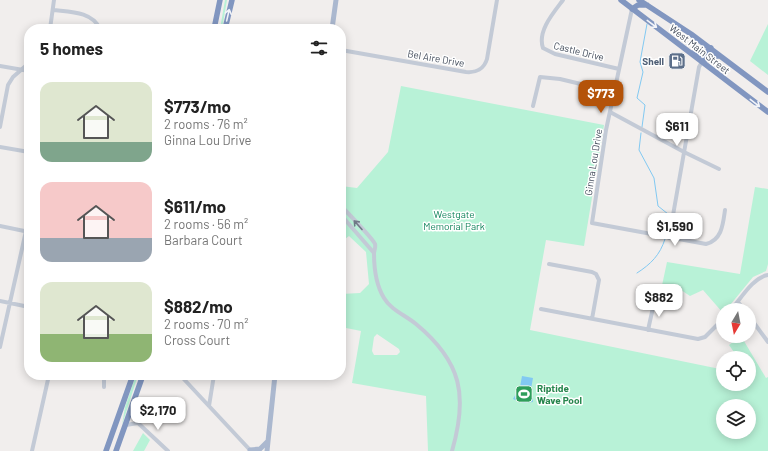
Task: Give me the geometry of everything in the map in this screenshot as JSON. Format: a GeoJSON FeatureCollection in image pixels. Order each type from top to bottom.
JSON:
{"type":"FeatureCollection","features":[{"type":"Feature","properties":{"kind":"highway"},"geometry":{"type":"LineString","coordinates":[[215,24],[220,0]]}},
{"type":"Feature","properties":{"kind":"highway"},"geometry":{"type":"LineString","coordinates":[[226,24],[232,0]]}},
{"type":"Feature","properties":{"kind":"highway","name":"West Main Street"},"geometry":{"type":"LineString","coordinates":[[621,0],[768,112]]}},
{"type":"Feature","properties":{"kind":"highway"},"geometry":{"type":"LineString","coordinates":[[632,9],[640,2]]}},
{"type":"Feature","properties":{"kind":"highway"},"geometry":{"type":"LineString","coordinates":[[639,14],[640,2]]}},
{"type":"Feature","properties":{"kind":"highway","name":"West Main Street"},"geometry":{"type":"LineString","coordinates":[[640,2],[647,5],[711,48],[768,92]]}},
{"type":"Feature","properties":{"kind":"highway"},"geometry":{"type":"LineString","coordinates":[[690,53],[704,55],[711,48]]}},
{"type":"Feature","properties":{"kind":"highway"},"geometry":{"type":"LineString","coordinates":[[702,62],[709,56],[720,56]]}},
{"type":"Feature","properties":{"kind":"highway"},"geometry":{"type":"LineString","coordinates":[[106,451],[131,380]]}},
{"type":"Feature","properties":{"kind":"highway"},"geometry":{"type":"LineString","coordinates":[[116,451],[141,380]]}},
{"type":"Feature","properties":{"kind":"main road"},"geometry":{"type":"LineString","coordinates":[[333,24],[336,0]]}},
{"type":"Feature","properties":{"kind":"main road"},"geometry":{"type":"LineString","coordinates":[[267,451],[274,380]]}},
{"type":"Feature","properties":{"kind":"main road"},"geometry":{"type":"LineString","coordinates":[[250,451],[260,449],[267,442]]}},
{"type":"Feature","properties":{"kind":"street"},"geometry":{"type":"LineString","coordinates":[[51,24],[54,0]]}},
{"type":"Feature","properties":{"kind":"street","name":"Bel Aire Drive"},"geometry":{"type":"LineString","coordinates":[[346,51],[469,72],[476,71],[484,66],[487,59],[497,0]]}},
{"type":"Feature","properties":{"kind":"street","name":"Castle Drive"},"geometry":{"type":"LineString","coordinates":[[563,0],[548,20],[542,44],[543,48],[555,54],[619,69]]}},
{"type":"Feature","properties":{"kind":"street","name":"Ginna Lou Drive"},"geometry":{"type":"LineString","coordinates":[[632,9],[610,112],[592,223],[669,238]]}},
{"type":"Feature","properties":{"kind":"street"},"geometry":{"type":"LineString","coordinates":[[53,10],[88,16],[97,24]]}},
{"type":"Feature","properties":{"kind":"street"},"geometry":{"type":"LineString","coordinates":[[702,62],[669,238],[701,244],[710,243],[719,235],[726,210]]}},
{"type":"Feature","properties":{"kind":"street"},"geometry":{"type":"LineString","coordinates":[[0,66],[22,69]]}},
{"type":"Feature","properties":{"kind":"street"},"geometry":{"type":"LineString","coordinates":[[0,127],[8,85],[13,77],[22,69]]}},
{"type":"Feature","properties":{"kind":"street"},"geometry":{"type":"LineString","coordinates":[[533,106],[540,78],[560,79],[614,92]]}},
{"type":"Feature","properties":{"kind":"street"},"geometry":{"type":"LineString","coordinates":[[610,112],[719,169]]}},
{"type":"Feature","properties":{"kind":"street"},"geometry":{"type":"LineString","coordinates":[[0,147],[24,151]]}},
{"type":"Feature","properties":{"kind":"street"},"geometry":{"type":"LineString","coordinates":[[346,212],[376,245],[374,252],[377,280],[385,300],[396,311],[420,328],[453,366],[458,381],[460,398],[458,424],[452,451]]}},
{"type":"Feature","properties":{"kind":"street"},"geometry":{"type":"LineString","coordinates":[[346,221],[374,252]]}},
{"type":"Feature","properties":{"kind":"street"},"geometry":{"type":"LineString","coordinates":[[0,226],[24,230]]}},
{"type":"Feature","properties":{"kind":"street"},"geometry":{"type":"LineString","coordinates":[[0,347],[24,247]]}},
{"type":"Feature","properties":{"kind":"street"},"geometry":{"type":"LineString","coordinates":[[549,264],[592,272],[597,275],[599,280],[592,319]]}},
{"type":"Feature","properties":{"kind":"street"},"geometry":{"type":"LineString","coordinates":[[738,302],[759,278],[768,275]]}},
{"type":"Feature","properties":{"kind":"street"},"geometry":{"type":"LineString","coordinates":[[0,301],[24,306]]}},
{"type":"Feature","properties":{"kind":"street"},"geometry":{"type":"LineString","coordinates":[[648,330],[654,303]]}},
{"type":"Feature","properties":{"kind":"street"},"geometry":{"type":"LineString","coordinates":[[541,309],[702,339],[716,325]]}},
{"type":"Feature","properties":{"kind":"street"},"geometry":{"type":"LineString","coordinates":[[756,326],[768,342]]}},
{"type":"Feature","properties":{"kind":"street"},"geometry":{"type":"LineString","coordinates":[[32,451],[48,380]]}},
{"type":"Feature","properties":{"kind":"street"},"geometry":{"type":"LineString","coordinates":[[104,380],[104,387]]}},
{"type":"Feature","properties":{"kind":"street"},"geometry":{"type":"LineString","coordinates":[[185,380],[250,451]]}},
{"type":"Feature","properties":{"kind":"street"},"geometry":{"type":"LineString","coordinates":[[209,406],[213,380]]}},
{"type":"Feature","properties":{"kind":"street"},"geometry":{"type":"LineString","coordinates":[[130,413],[138,423],[168,451]]}},
{"type":"Feature","properties":{"kind":"street"},"geometry":{"type":"LineString","coordinates":[[126,425],[138,423]]}},
{"type":"Feature","properties":{"kind":"green space"},"geometry":{"type":"Polygon","coordinates":[[[225,0],[227,0],[223,24],[221,24],[225,0]]]}},
{"type":"Feature","properties":{"kind":"green space"},"geometry":{"type":"Polygon","coordinates":[[[768,24],[768,75],[750,61],[768,24]]]}},
{"type":"Feature","properties":{"kind":"green space","name":"Westgate Memorial Park"},"geometry":{"type":"Polygon","coordinates":[[[401,86],[604,125],[584,246],[546,240],[530,330],[716,368],[716,391],[756,391],[756,361],[766,378],[768,377],[768,451],[428,451],[426,396],[352,383],[361,331],[346,328],[346,294],[360,293],[369,284],[366,252],[349,236],[346,238],[346,187],[357,188],[388,152],[401,86]],[[377,334],[374,337],[372,351],[374,355],[397,355],[400,352],[399,349],[377,334]]]}},
{"type":"Feature","properties":{"kind":"green space"},"geometry":{"type":"Polygon","coordinates":[[[755,187],[768,189],[768,264],[766,271],[753,277],[732,303],[716,303],[716,305],[703,290],[690,296],[681,290],[668,295],[661,290],[667,262],[740,274],[755,187]]]}},
{"type":"Feature","properties":{"kind":"green space","name":"Westgate Memorial Park"},"geometry":{"type":"Polygon","coordinates":[[[732,343],[745,343],[750,351],[733,351],[729,345],[732,343]]]}},
{"type":"Feature","properties":{"kind":"green space"},"geometry":{"type":"Polygon","coordinates":[[[134,380],[136,380],[122,425],[125,407],[134,380]]]}},
{"type":"Feature","properties":{"kind":"green space"},"geometry":{"type":"Polygon","coordinates":[[[143,433],[150,440],[144,451],[133,451],[143,433]]]}},
{"type":"Feature","properties":{"kind":"water","name":"Riptide Wave Pool"},"geometry":{"type":"Polygon","coordinates":[[[522,376],[533,378],[531,389],[533,402],[523,403],[513,399],[520,387],[522,376]]]}},
{"type":"Feature","properties":{"kind":"waterway"},"geometry":{"type":"LineString","coordinates":[[642,127],[645,105],[637,98],[643,72],[640,62],[647,24]]}},
{"type":"Feature","properties":{"kind":"waterway"},"geometry":{"type":"LineString","coordinates":[[641,133],[639,150],[654,178],[658,206],[668,214],[666,234]]}},
{"type":"Feature","properties":{"kind":"waterway"},"geometry":{"type":"LineString","coordinates":[[637,273],[654,259],[665,239]]}},
{"type":"Feature","properties":{"kind":"place","name":"Shell"},"geometry":{"type":"Point","coordinates":[677,61]}},
{"type":"Feature","properties":{"kind":"place","name":"Riptide Wave Pool"},"geometry":{"type":"Point","coordinates":[524,394]}}]}
